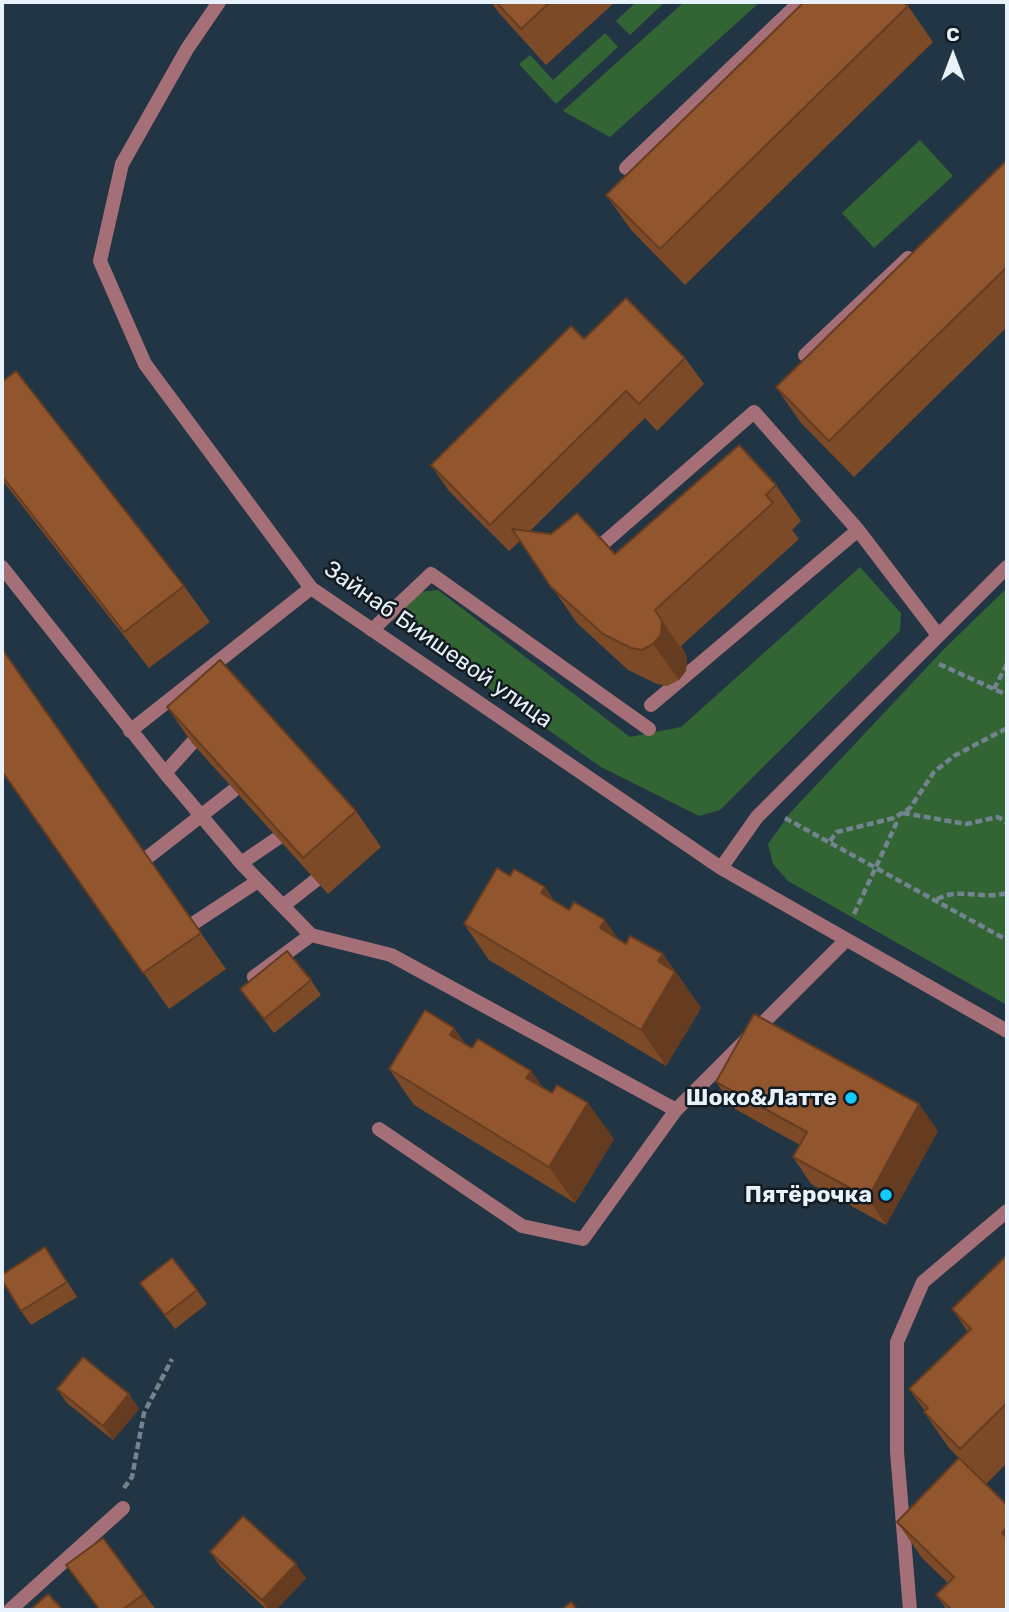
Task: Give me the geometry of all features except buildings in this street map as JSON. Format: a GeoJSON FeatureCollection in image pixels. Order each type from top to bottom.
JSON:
{"type":"FeatureCollection","features":[{"type":"Feature","properties":{"kind":"street","name":"Зайнаб Биишевой улица"},"geometry":{"type":"LineString","coordinates":[[219,2],[187,49],[122,164],[100,261],[145,364],[311,588],[720,868],[1007,1031]]}},
{"type":"Feature","properties":{"kind":"street"},"geometry":{"type":"LineString","coordinates":[[626,168],[800,2]]}},
{"type":"Feature","properties":{"kind":"street"},"geometry":{"type":"LineString","coordinates":[[805,355],[916,250]]}},
{"type":"Feature","properties":{"kind":"street"},"geometry":{"type":"LineString","coordinates":[[598,548],[754,412],[858,530],[939,635]]}},
{"type":"Feature","properties":{"kind":"street"},"geometry":{"type":"LineString","coordinates":[[651,705],[858,530]]}},
{"type":"Feature","properties":{"kind":"street"},"geometry":{"type":"LineString","coordinates":[[2,567],[164,773],[241,863],[310,935],[390,955],[676,1110]]}},
{"type":"Feature","properties":{"kind":"street"},"geometry":{"type":"LineString","coordinates":[[720,868],[764,810],[1007,567]]}},
{"type":"Feature","properties":{"kind":"street"},"geometry":{"type":"LineString","coordinates":[[372,630],[431,574],[649,729]]}},
{"type":"Feature","properties":{"kind":"street"},"geometry":{"type":"LineString","coordinates":[[130,731],[311,588]]}},
{"type":"Feature","properties":{"kind":"street"},"geometry":{"type":"LineString","coordinates":[[164,773],[192,743]]}},
{"type":"Feature","properties":{"kind":"street"},"geometry":{"type":"LineString","coordinates":[[148,857],[234,790]]}},
{"type":"Feature","properties":{"kind":"street"},"geometry":{"type":"LineString","coordinates":[[241,863],[278,838]]}},
{"type":"Feature","properties":{"kind":"street"},"geometry":{"type":"LineString","coordinates":[[284,905],[316,880]]}},
{"type":"Feature","properties":{"kind":"street"},"geometry":{"type":"LineString","coordinates":[[194,923],[258,881]]}},
{"type":"Feature","properties":{"kind":"street"},"geometry":{"type":"LineString","coordinates":[[261,994],[254,977],[310,935]]}},
{"type":"Feature","properties":{"kind":"street"},"geometry":{"type":"LineString","coordinates":[[379,1129],[522,1226],[583,1239],[676,1110],[845,941]]}},
{"type":"Feature","properties":{"kind":"street"},"geometry":{"type":"LineString","coordinates":[[910,1610],[897,1452],[897,1342],[923,1282],[1007,1211]]}},
{"type":"Feature","properties":{"kind":"street"},"geometry":{"type":"LineString","coordinates":[[10,1610],[120,1504]]}},
{"type":"Feature","properties":{"kind":"path"},"geometry":{"type":"LineString","coordinates":[[920,653],[1007,695]]}},
{"type":"Feature","properties":{"kind":"path"},"geometry":{"type":"LineString","coordinates":[[994,689],[1007,664]]}},
{"type":"Feature","properties":{"kind":"path"},"geometry":{"type":"LineString","coordinates":[[830,841],[837,832],[894,818],[903,813],[910,808],[934,772],[1007,728]]}},
{"type":"Feature","properties":{"kind":"path"},"geometry":{"type":"LineString","coordinates":[[764,810],[830,841],[1007,940]]}},
{"type":"Feature","properties":{"kind":"path"},"geometry":{"type":"LineString","coordinates":[[903,813],[966,824],[998,817],[1007,823]]}},
{"type":"Feature","properties":{"kind":"path"},"geometry":{"type":"LineString","coordinates":[[854,914],[878,868],[896,824],[894,818]]}},
{"type":"Feature","properties":{"kind":"path"},"geometry":{"type":"LineString","coordinates":[[937,899],[952,892],[988,898],[1007,893]]}},
{"type":"Feature","properties":{"kind":"path"},"geometry":{"type":"LineString","coordinates":[[120,1504],[132,1477],[145,1413],[172,1359]]}},
{"type":"Feature","properties":{"kind":"green space"},"geometry":{"type":"Polygon","coordinates":[[[636,2],[665,2],[630,35],[616,21],[636,2]]]}},
{"type":"Feature","properties":{"kind":"green space"},"geometry":{"type":"Polygon","coordinates":[[[684,2],[760,2],[610,137],[563,111],[684,2]]]}},
{"type":"Feature","properties":{"kind":"green space"},"geometry":{"type":"Polygon","coordinates":[[[605,33],[618,47],[556,104],[519,64],[530,55],[553,80],[605,33]]]}},
{"type":"Feature","properties":{"kind":"green space"},"geometry":{"type":"Polygon","coordinates":[[[920,140],[953,176],[874,248],[842,213],[920,140]]]}},
{"type":"Feature","properties":{"kind":"green space"},"geometry":{"type":"Polygon","coordinates":[[[860,567],[901,613],[900,631],[720,810],[699,816],[601,767],[393,621],[419,592],[438,590],[630,737],[681,727],[860,567]]]}},
{"type":"Feature","properties":{"kind":"green space"},"geometry":{"type":"Polygon","coordinates":[[[1007,588],[1007,1005],[788,881],[773,864],[768,844],[790,813],[944,649],[1007,588]]]}},
{"type":"Feature","properties":{"kind":"place","name":"Шоко&Латте"},"geometry":{"type":"Point","coordinates":[851,1098]}},
{"type":"Feature","properties":{"kind":"place","name":"Пятёрочка"},"geometry":{"type":"Point","coordinates":[886,1195]}}]}
